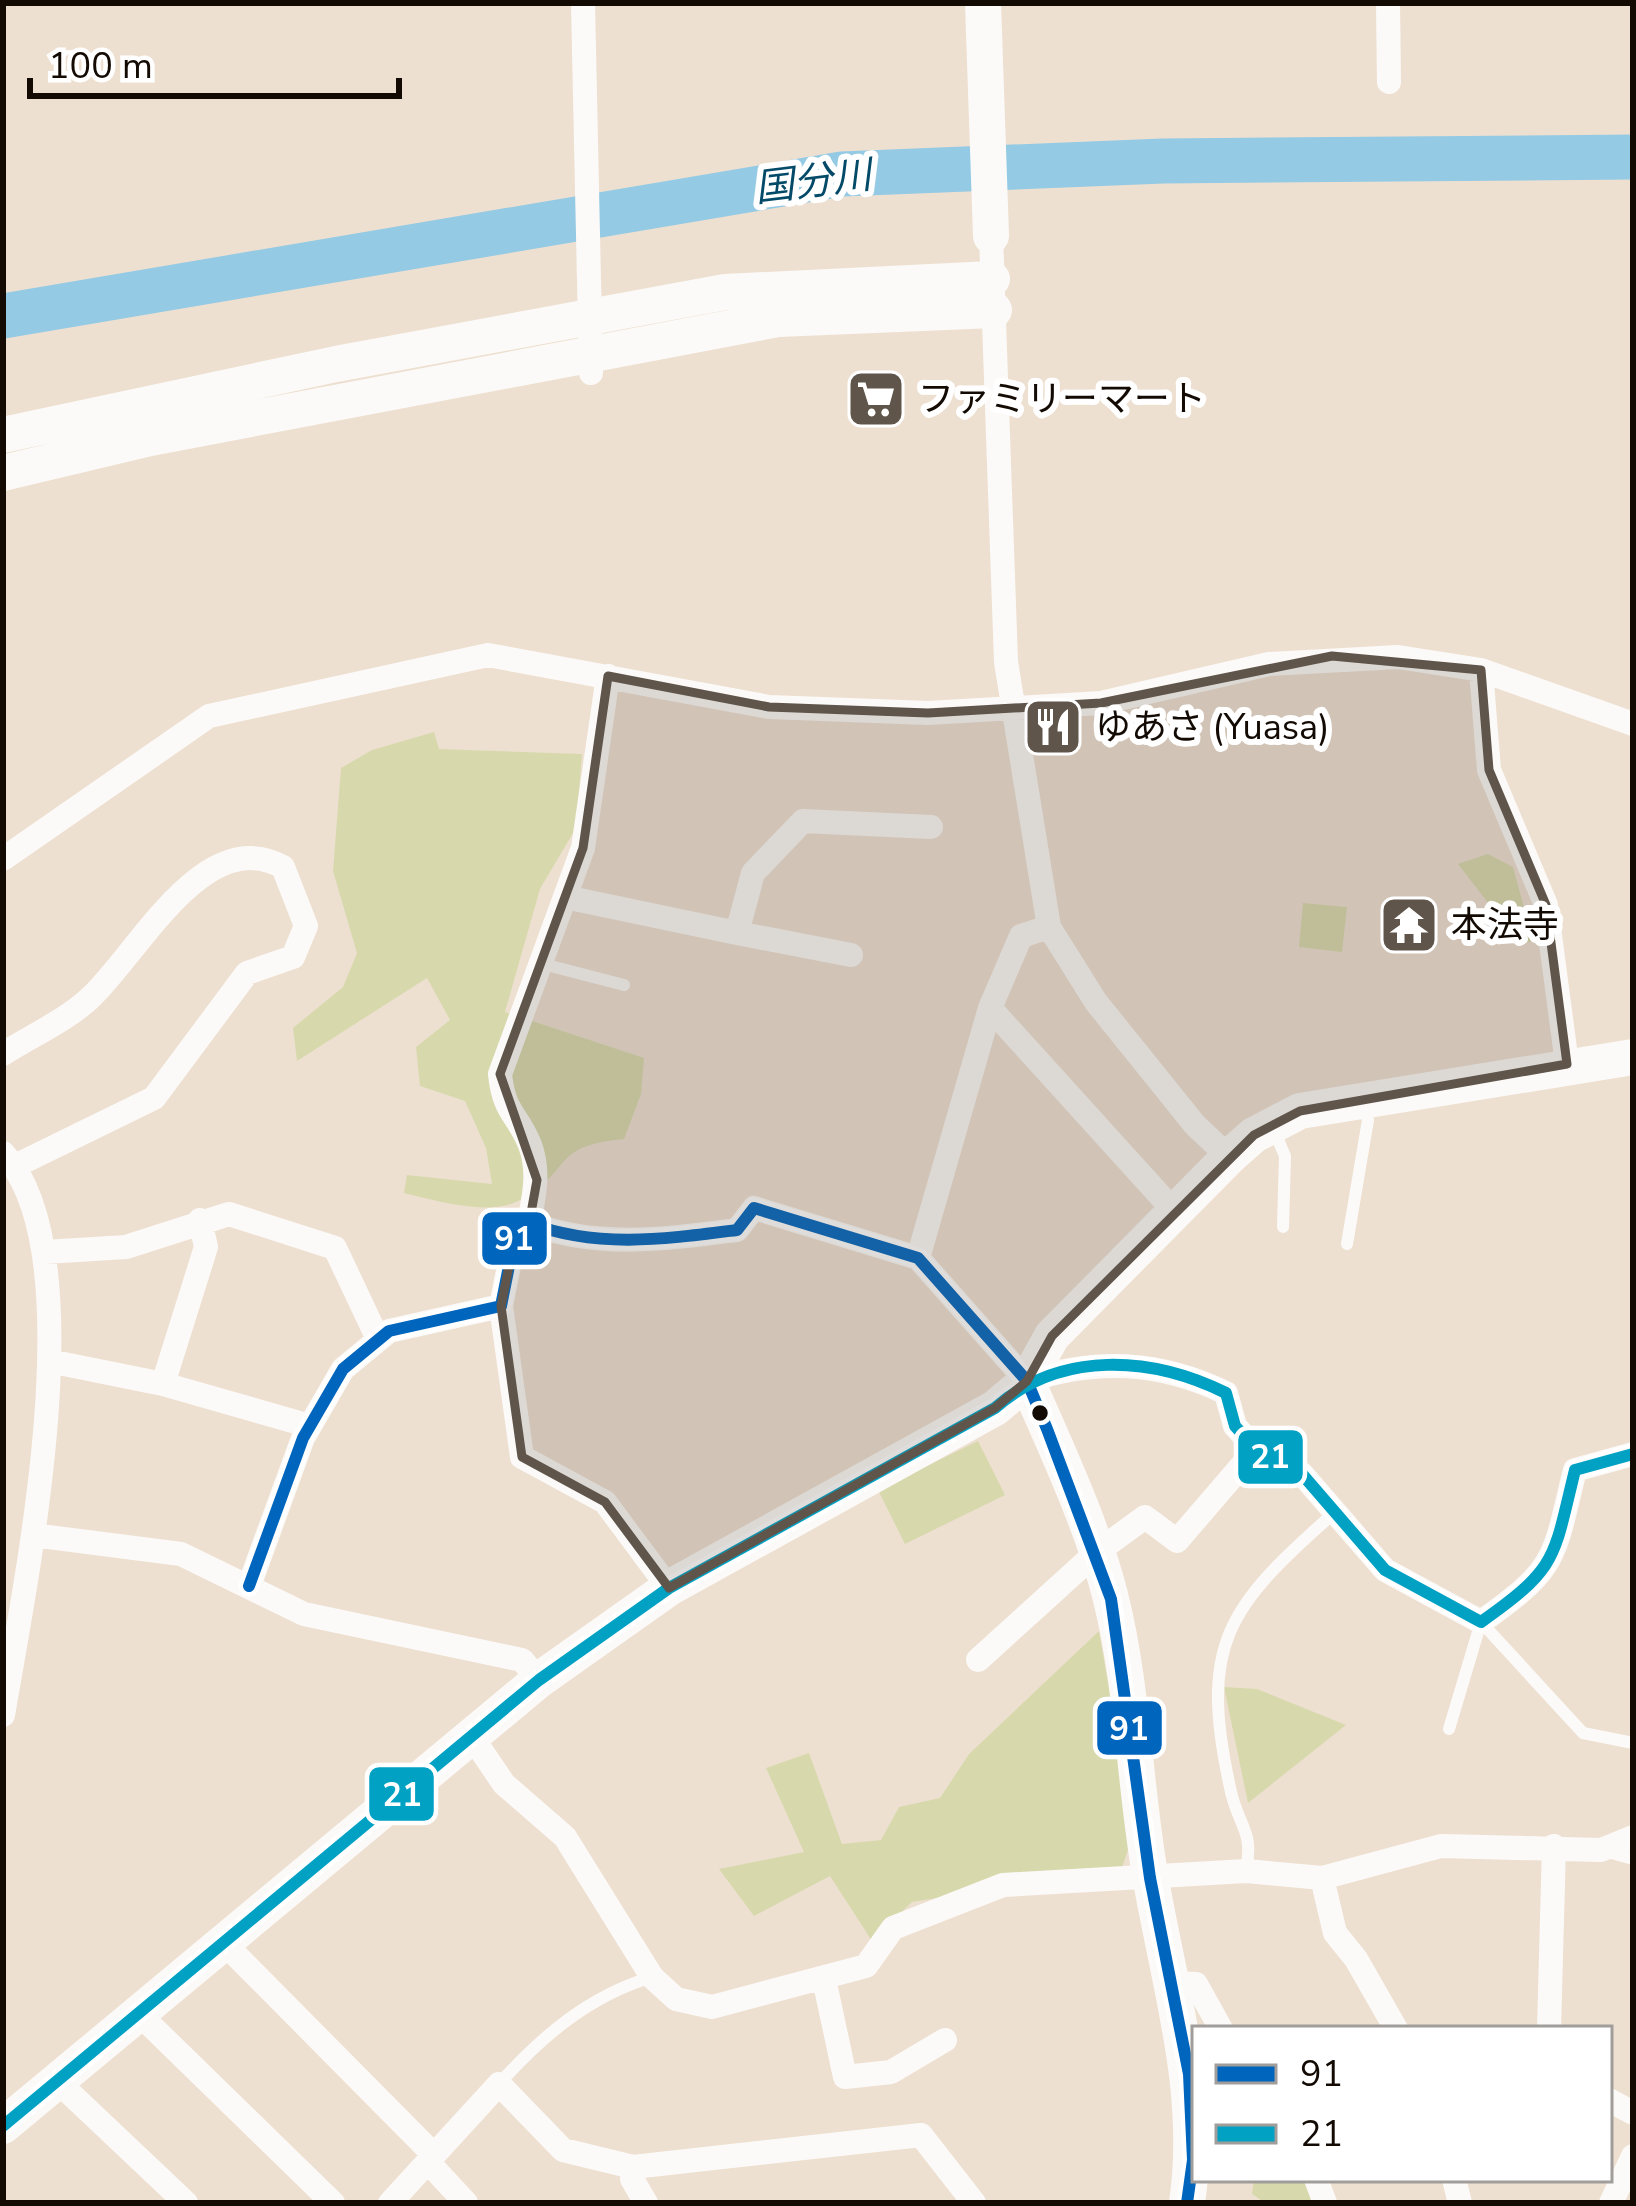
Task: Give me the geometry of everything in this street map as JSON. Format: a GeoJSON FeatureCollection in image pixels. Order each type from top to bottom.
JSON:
{"type":"FeatureCollection","features":[{"type":"Feature","properties":{"kind":"street"},"geometry":{"type":"LineString","coordinates":[[584,3],[592,363]]}},
{"type":"Feature","properties":{"kind":"street"},"geometry":{"type":"LineString","coordinates":[[983,3],[1006,662],[1049,927],[1096,1002],[1195,1125],[1228,1157]]}},
{"type":"Feature","properties":{"kind":"street"},"geometry":{"type":"LineString","coordinates":[[1388,3],[1390,82]]}},
{"type":"Feature","properties":{"kind":"street"},"geometry":{"type":"LineString","coordinates":[[3,435],[592,297],[725,292],[993,294]]}},
{"type":"Feature","properties":{"kind":"street"},"geometry":{"type":"LineString","coordinates":[[3,473],[150,438],[592,363],[778,319],[993,294]]}},
{"type":"Feature","properties":{"kind":"street"},"geometry":{"type":"LineString","coordinates":[[3,859],[209,716],[488,655],[769,707],[1017,711],[1101,703],[1269,664],[1332,656],[1398,656],[1481,670],[1633,724]]}},
{"type":"Feature","properties":{"kind":"street"},"geometry":{"type":"LineString","coordinates":[[1481,670],[1489,770],[1546,905],[1567,1064]]}},
{"type":"Feature","properties":{"kind":"street"},"geometry":{"type":"LineString","coordinates":[[608,676],[590,820],[500,1074],[503,1105],[529,1143],[537,1180],[529,1223],[517,1231],[501,1306],[522,1457],[605,1502],[669,1588]]}},
{"type":"Feature","properties":{"kind":"street"},"geometry":{"type":"LineString","coordinates":[[737,932],[753,873],[803,820],[931,827]]}},
{"type":"Feature","properties":{"kind":"street"},"geometry":{"type":"LineString","coordinates":[[3,1054],[89,1000],[184,886],[245,857],[262,856],[283,867],[306,926],[293,957],[247,973],[154,1098],[9,1160],[45,1252],[49,1361],[33,1535],[3,1715]]}},
{"type":"Feature","properties":{"kind":"street"},"geometry":{"type":"LineString","coordinates":[[565,897],[851,955]]}},
{"type":"Feature","properties":{"kind":"street"},"geometry":{"type":"LineString","coordinates":[[918,1258],[990,1008],[1021,936],[1049,927]]}},
{"type":"Feature","properties":{"kind":"street"},"geometry":{"type":"LineString","coordinates":[[990,1008],[1175,1212]]}},
{"type":"Feature","properties":{"kind":"street"},"geometry":{"type":"LineString","coordinates":[[3,2126],[221,1940],[539,1681],[669,1588],[995,1408],[1027,1381],[1052,1336],[1228,1157],[1272,1126],[1300,1111],[1567,1064],[1633,1057]]}},
{"type":"Feature","properties":{"kind":"street"},"geometry":{"type":"LineString","coordinates":[[529,1223],[598,1242],[685,1237],[737,1230],[754,1208],[918,1258],[1027,1381],[1097,1552],[1118,1639],[1150,1879],[1192,2104]]}},
{"type":"Feature","properties":{"kind":"street"},"geometry":{"type":"LineString","coordinates":[[45,1252],[126,1247],[229,1214],[335,1248],[376,1337]]}},
{"type":"Feature","properties":{"kind":"street"},"geometry":{"type":"LineString","coordinates":[[163,1384],[206,1247],[200,1220]]}},
{"type":"Feature","properties":{"kind":"street"},"geometry":{"type":"LineString","coordinates":[[249,1586],[310,1426],[343,1369],[376,1337],[501,1306]]}},
{"type":"Feature","properties":{"kind":"street"},"geometry":{"type":"LineString","coordinates":[[49,1361],[163,1384],[310,1426]]}},
{"type":"Feature","properties":{"kind":"street"},"geometry":{"type":"LineString","coordinates":[[1027,1381],[1070,1367],[1181,1371],[1226,1394],[1235,1426],[1256,1449],[1302,1474],[1385,1570],[1481,1622],[1529,1588],[1551,1564],[1575,1470],[1633,1454]]}},
{"type":"Feature","properties":{"kind":"street"},"geometry":{"type":"LineString","coordinates":[[978,1660],[1097,1552],[1144,1517],[1177,1541],[1256,1449]]}},
{"type":"Feature","properties":{"kind":"street"},"geometry":{"type":"LineString","coordinates":[[33,1535],[182,1554],[304,1614],[522,1660],[539,1681]]}},
{"type":"Feature","properties":{"kind":"street"},"geometry":{"type":"LineString","coordinates":[[470,1734],[504,1784],[565,1838],[652,1977],[676,1999],[712,2007],[866,1966],[893,1928],[1003,1885],[1246,1871],[1322,1878],[1441,1846],[1600,1850],[1633,1837]]}},
{"type":"Feature","properties":{"kind":"street"},"geometry":{"type":"LineString","coordinates":[[1549,2026],[1554,1846]]}},
{"type":"Feature","properties":{"kind":"street"},"geometry":{"type":"LineString","coordinates":[[1322,1878],[1335,1933],[1356,1958],[1394,2026]]}},
{"type":"Feature","properties":{"kind":"street"},"geometry":{"type":"LineString","coordinates":[[221,1940],[431,2158],[466,2203]]}},
{"type":"Feature","properties":{"kind":"street"},"geometry":{"type":"LineString","coordinates":[[824,1978],[845,2077],[891,2072],[945,2040]]}},
{"type":"Feature","properties":{"kind":"street"},"geometry":{"type":"LineString","coordinates":[[1170,1982],[1196,1984],[1219,2026]]}},
{"type":"Feature","properties":{"kind":"street"},"geometry":{"type":"LineString","coordinates":[[137,2012],[333,2203]]}},
{"type":"Feature","properties":{"kind":"street"},"geometry":{"type":"LineString","coordinates":[[56,2080],[186,2203]]}},
{"type":"Feature","properties":{"kind":"street"},"geometry":{"type":"LineString","coordinates":[[390,2203],[499,2084],[563,2150],[633,2168],[921,2134],[974,2203]]}},
{"type":"Feature","properties":{"kind":"street"},"geometry":{"type":"LineString","coordinates":[[1186,2203],[1192,2137]]}},
{"type":"Feature","properties":{"kind":"street"},"geometry":{"type":"LineString","coordinates":[[1611,2203],[1633,2156]]}},
{"type":"Feature","properties":{"kind":"street"},"geometry":{"type":"LineString","coordinates":[[633,2168],[632,2179],[646,2203]]}},
{"type":"Feature","properties":{"kind":"lane"},"geometry":{"type":"LineString","coordinates":[[538,963],[625,985]]}},
{"type":"Feature","properties":{"kind":"lane"},"geometry":{"type":"LineString","coordinates":[[1348,1244],[1368,1120],[1363,1099]]}},
{"type":"Feature","properties":{"kind":"lane"},"geometry":{"type":"LineString","coordinates":[[1272,1126],[1285,1156],[1283,1227]]}},
{"type":"Feature","properties":{"kind":"lane"},"geometry":{"type":"LineString","coordinates":[[1246,1871],[1252,1841],[1232,1796],[1216,1695],[1217,1660],[1253,1589],[1334,1513]]}},
{"type":"Feature","properties":{"kind":"lane"},"geometry":{"type":"LineString","coordinates":[[1449,1729],[1481,1622]]}},
{"type":"Feature","properties":{"kind":"lane"},"geometry":{"type":"LineString","coordinates":[[1481,1622],[1582,1733],[1633,1743]]}},
{"type":"Feature","properties":{"kind":"lane"},"geometry":{"type":"LineString","coordinates":[[1600,1850],[1633,1858]]}},
{"type":"Feature","properties":{"kind":"lane"},"geometry":{"type":"LineString","coordinates":[[499,2084],[542,2036],[618,1987],[652,1977]]}},
{"type":"Feature","properties":{"kind":"highlighted area"},"geometry":{"type":"Polygon","coordinates":[[[1332,656],[1481,670],[1489,770],[1546,905],[1567,1064],[1300,1111],[1254,1135],[1052,1336],[1027,1381],[995,1408],[669,1588],[605,1502],[522,1457],[501,1306],[516,1231],[529,1224],[537,1180],[500,1074],[583,848],[608,676],[769,707],[928,713],[1101,703],[1332,656]]]}},
{"type":"Feature","properties":{"kind":"green space"},"geometry":{"type":"Polygon","coordinates":[[[434,732],[439,749],[582,754],[576,828],[540,889],[505,1012],[644,1058],[641,1094],[624,1139],[573,1153],[540,1187],[497,1207],[465,1206],[404,1193],[407,1175],[492,1184],[486,1148],[465,1101],[420,1086],[416,1047],[450,1020],[427,978],[297,1061],[293,1028],[343,987],[357,953],[333,871],[341,768],[372,750],[434,732]]]}},
{"type":"Feature","properties":{"kind":"green space"},"geometry":{"type":"Polygon","coordinates":[[[1488,854],[1513,867],[1533,941],[1520,944],[1458,864],[1488,854]]]}},
{"type":"Feature","properties":{"kind":"green space"},"geometry":{"type":"Polygon","coordinates":[[[1303,903],[1347,907],[1342,952],[1299,947],[1303,903]]]}},
{"type":"Feature","properties":{"kind":"green space"},"geometry":{"type":"Polygon","coordinates":[[[978,1441],[1005,1495],[905,1544],[878,1490],[978,1441]]]}},
{"type":"Feature","properties":{"kind":"green space"},"geometry":{"type":"Polygon","coordinates":[[[1099,1631],[1134,1831],[1122,1868],[912,1902],[872,1941],[830,1876],[754,1916],[719,1869],[804,1852],[766,1768],[809,1753],[842,1844],[881,1840],[899,1807],[940,1798],[969,1754],[1099,1631]]]}},
{"type":"Feature","properties":{"kind":"green space"},"geometry":{"type":"Polygon","coordinates":[[[1224,1687],[1257,1689],[1346,1725],[1248,1803],[1224,1687]]]}},
{"type":"Feature","properties":{"kind":"green space"},"geometry":{"type":"Polygon","coordinates":[[[1254,2182],[1307,2182],[1314,2203],[1265,2203],[1252,2194],[1254,2182]]]}},
{"type":"Feature","properties":{"kind":"waterway","name":"国分川"},"geometry":{"type":"LineString","coordinates":[[3,316],[842,174],[1163,161],[1633,157]]}},
{"type":"Feature","properties":{"kind":"transit line","name":"91"},"geometry":{"type":"LineString","coordinates":[[249,1586],[303,1438],[343,1369],[389,1331],[501,1306],[516,1231],[529,1223],[580,1236],[658,1239],[737,1230],[754,1208],[918,1258],[1027,1381],[1111,1599],[1150,1878],[1189,2074],[1192,2138]]}},
{"type":"Feature","properties":{"kind":"transit line","name":"21"},"geometry":{"type":"LineString","coordinates":[[3,2126],[539,1680],[669,1588],[1048,1376],[1077,1368],[1137,1366],[1226,1393],[1235,1426],[1256,1449],[1302,1474],[1385,1570],[1481,1622],[1526,1588],[1549,1559],[1575,1470],[1633,1454]]}},
{"type":"Feature","properties":{"kind":"transit line","name":"91"},"geometry":{"type":"LineString","coordinates":[[1187,2203],[1192,2167]]}},
{"type":"Feature","properties":{"kind":"place","name":"ファミリーマート"},"geometry":{"type":"Point","coordinates":[876,399]}},
{"type":"Feature","properties":{"kind":"place","name":"ゆあさ (Yuasa)"},"geometry":{"type":"Point","coordinates":[1053,727]}},
{"type":"Feature","properties":{"kind":"place","name":"本法寺"},"geometry":{"type":"Point","coordinates":[1409,925]}}]}
